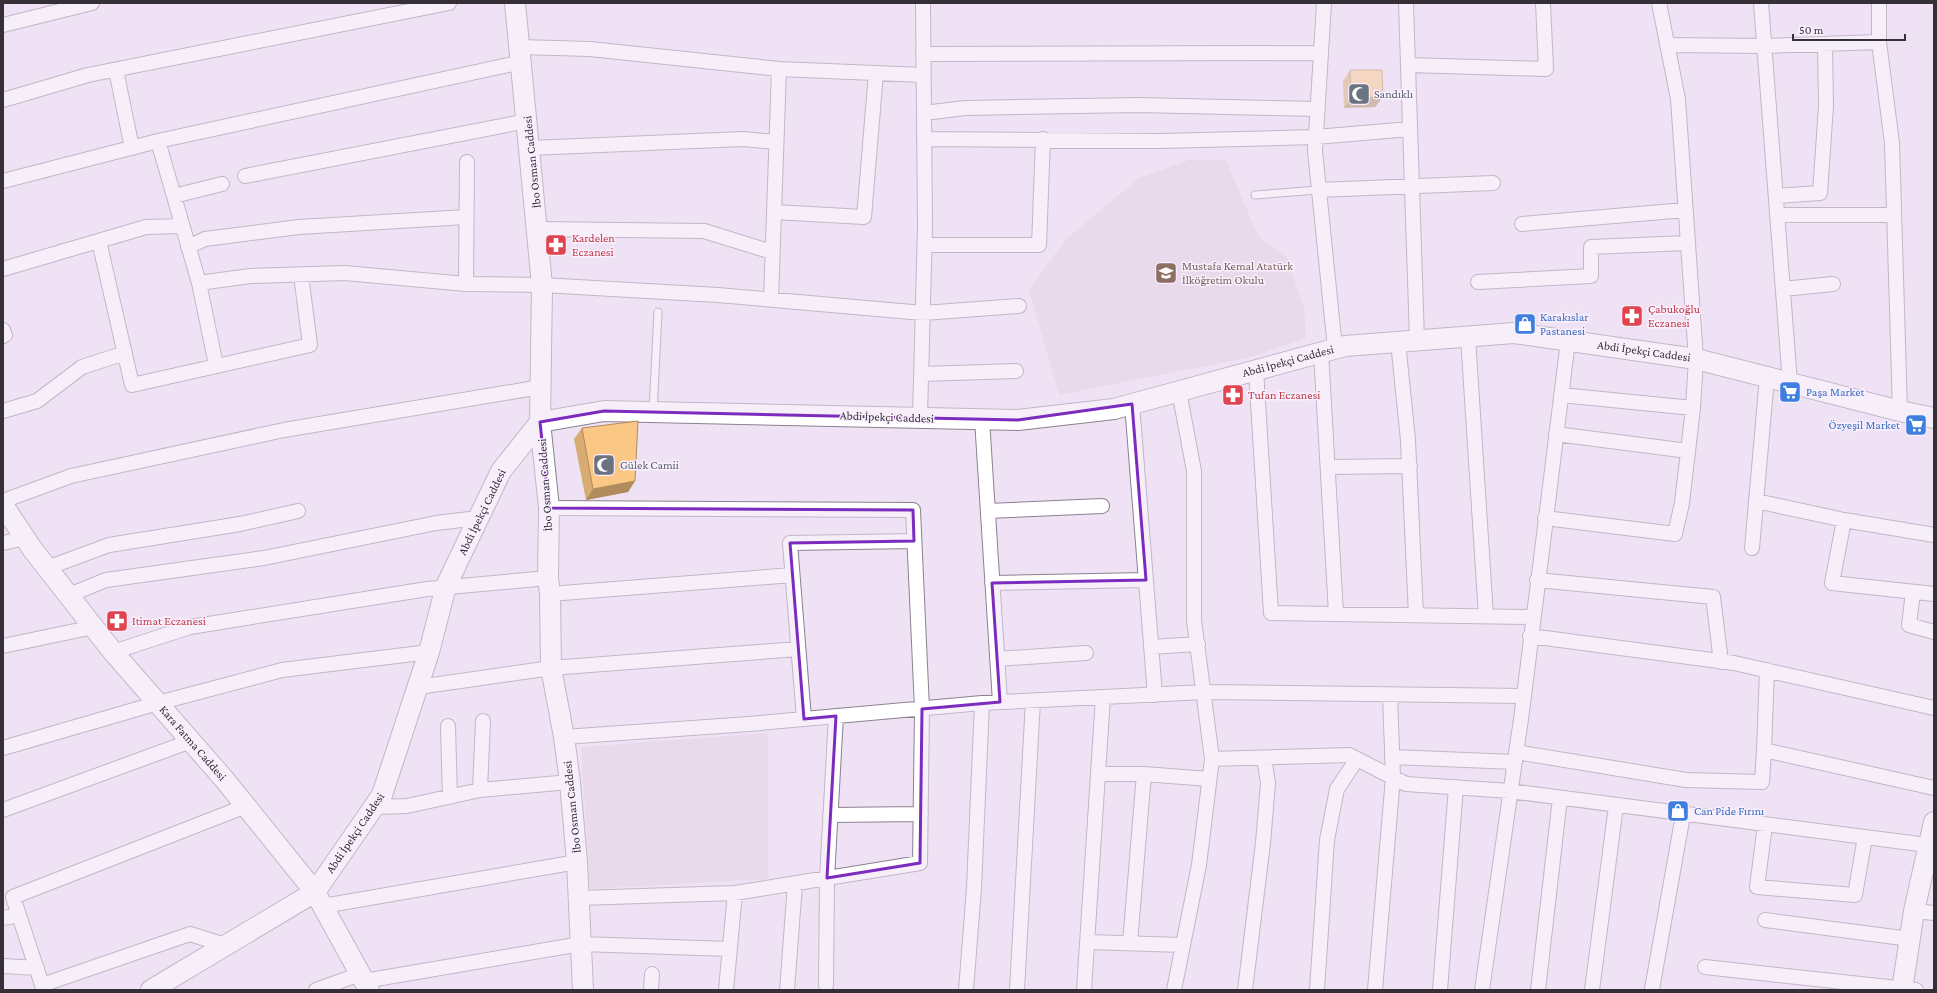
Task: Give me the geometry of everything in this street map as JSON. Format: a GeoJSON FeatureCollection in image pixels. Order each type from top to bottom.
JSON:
{"type":"FeatureCollection","features":[{"type":"Feature","properties":{"kind":"main road","name":"İbo Osman Caddesi"},"geometry":{"type":"LineString","coordinates":[[516,3],[542,285],[540,422],[549,508],[551,668],[564,737],[570,782],[577,862],[583,990]]}},
{"type":"Feature","properties":{"kind":"main road","name":"Abdi İpekçi Caddesi"},"geometry":{"type":"LineString","coordinates":[[151,990],[225,945],[319,899],[382,795],[429,652],[446,586],[501,471],[540,422],[604,411],[1018,420],[1114,409],[1345,346],[1514,333],[1696,359],[1900,411],[1934,418]]}},
{"type":"Feature","properties":{"kind":"main road","name":"Kara Fatma Caddesi"},"geometry":{"type":"LineString","coordinates":[[3,505],[47,568],[113,652],[246,806],[319,899],[364,981]]}},
{"type":"Feature","properties":{"kind":"main road"},"geometry":{"type":"LineString","coordinates":[[1907,989],[1910,938],[1914,911],[1931,836]]}},
{"type":"Feature","properties":{"kind":"street"},"geometry":{"type":"LineString","coordinates":[[3,25],[92,3]]}},
{"type":"Feature","properties":{"kind":"street"},"geometry":{"type":"LineString","coordinates":[[3,100],[88,75],[449,3]]}},
{"type":"Feature","properties":{"kind":"street"},"geometry":{"type":"LineString","coordinates":[[920,417],[924,245],[924,3]]}},
{"type":"Feature","properties":{"kind":"street"},"geometry":{"type":"LineString","coordinates":[[1324,3],[1316,137],[1328,350],[1328,467],[1336,613]]}},
{"type":"Feature","properties":{"kind":"street"},"geometry":{"type":"LineString","coordinates":[[1406,3],[1413,187],[1407,341],[1416,615]]}},
{"type":"Feature","properties":{"kind":"street"},"geometry":{"type":"LineString","coordinates":[[1408,65],[1546,69],[1543,3]]}},
{"type":"Feature","properties":{"kind":"street"},"geometry":{"type":"LineString","coordinates":[[1545,518],[1675,534],[1682,503],[1693,408],[1696,359],[1678,100],[1659,3]]}},
{"type":"Feature","properties":{"kind":"street"},"geometry":{"type":"LineString","coordinates":[[1762,3],[1790,383]]}},
{"type":"Feature","properties":{"kind":"street"},"geometry":{"type":"LineString","coordinates":[[1879,3],[1879,42],[1892,143],[1900,411]]}},
{"type":"Feature","properties":{"kind":"street"},"geometry":{"type":"LineString","coordinates":[[1667,45],[1765,46],[1879,42]]}},
{"type":"Feature","properties":{"kind":"street"},"geometry":{"type":"LineString","coordinates":[[1776,196],[1820,193],[1826,106],[1825,44]]}},
{"type":"Feature","properties":{"kind":"street"},"geometry":{"type":"LineString","coordinates":[[3,181],[158,141],[521,55],[590,49],[779,69],[924,75]]}},
{"type":"Feature","properties":{"kind":"street"},"geometry":{"type":"LineString","coordinates":[[923,54],[1321,53]]}},
{"type":"Feature","properties":{"kind":"street"},"geometry":{"type":"LineString","coordinates":[[771,300],[779,69]]}},
{"type":"Feature","properties":{"kind":"street"},"geometry":{"type":"LineString","coordinates":[[116,70],[132,148]]}},
{"type":"Feature","properties":{"kind":"street"},"geometry":{"type":"LineString","coordinates":[[774,212],[864,217],[876,73]]}},
{"type":"Feature","properties":{"kind":"street"},"geometry":{"type":"LineString","coordinates":[[924,113],[965,108],[1138,105],[1318,109]]}},
{"type":"Feature","properties":{"kind":"street"},"geometry":{"type":"LineString","coordinates":[[245,176],[527,121]]}},
{"type":"Feature","properties":{"kind":"street"},"geometry":{"type":"LineString","coordinates":[[924,139],[1160,141],[1316,137],[1410,129]]}},
{"type":"Feature","properties":{"kind":"street"},"geometry":{"type":"LineString","coordinates":[[530,148],[743,139],[776,142]]}},
{"type":"Feature","properties":{"kind":"street"},"geometry":{"type":"LineString","coordinates":[[924,245],[1039,245],[1043,139]]}},
{"type":"Feature","properties":{"kind":"street"},"geometry":{"type":"LineString","coordinates":[[158,141],[199,283],[216,365]]}},
{"type":"Feature","properties":{"kind":"street"},"geometry":{"type":"LineString","coordinates":[[466,284],[467,162]]}},
{"type":"Feature","properties":{"kind":"street"},"geometry":{"type":"LineString","coordinates":[[1318,190],[1493,183]]}},
{"type":"Feature","properties":{"kind":"street"},"geometry":{"type":"LineString","coordinates":[[174,196],[222,184]]}},
{"type":"Feature","properties":{"kind":"street"},"geometry":{"type":"LineString","coordinates":[[1522,224],[1685,210]]}},
{"type":"Feature","properties":{"kind":"street"},"geometry":{"type":"LineString","coordinates":[[1777,215],[1894,215]]}},
{"type":"Feature","properties":{"kind":"street"},"geometry":{"type":"LineString","coordinates":[[188,247],[205,240],[299,227],[466,217]]}},
{"type":"Feature","properties":{"kind":"street"},"geometry":{"type":"LineString","coordinates":[[3,269],[146,227],[182,226]]}},
{"type":"Feature","properties":{"kind":"street"},"geometry":{"type":"LineString","coordinates":[[538,229],[704,231],[772,252]]}},
{"type":"Feature","properties":{"kind":"street"},"geometry":{"type":"LineString","coordinates":[[99,241],[132,385],[310,345],[301,275]]}},
{"type":"Feature","properties":{"kind":"street"},"geometry":{"type":"LineString","coordinates":[[1478,282],[1591,276],[1591,247],[1687,243]]}},
{"type":"Feature","properties":{"kind":"street"},"geometry":{"type":"LineString","coordinates":[[199,283],[250,276],[345,273],[466,284],[542,285],[771,300],[923,313],[1019,306]]}},
{"type":"Feature","properties":{"kind":"street"},"geometry":{"type":"LineString","coordinates":[[1783,289],[1833,284]]}},
{"type":"Feature","properties":{"kind":"street"},"geometry":{"type":"LineString","coordinates":[[3,330],[6,335],[3,336]]}},
{"type":"Feature","properties":{"kind":"street"},"geometry":{"type":"LineString","coordinates":[[1468,337],[1486,616]]}},
{"type":"Feature","properties":{"kind":"street"},"geometry":{"type":"LineString","coordinates":[[1482,990],[1515,757],[1568,341]]}},
{"type":"Feature","properties":{"kind":"street"},"geometry":{"type":"LineString","coordinates":[[3,411],[37,401],[82,367],[125,353]]}},
{"type":"Feature","properties":{"kind":"street"},"geometry":{"type":"LineString","coordinates":[[1256,370],[1271,612],[1533,617]]}},
{"type":"Feature","properties":{"kind":"street"},"geometry":{"type":"LineString","coordinates":[[922,374],[1016,371]]}},
{"type":"Feature","properties":{"kind":"street"},"geometry":{"type":"LineString","coordinates":[[1752,548],[1767,377]]}},
{"type":"Feature","properties":{"kind":"street"},"geometry":{"type":"LineString","coordinates":[[3,501],[71,476],[284,430],[541,387]]}},
{"type":"Feature","properties":{"kind":"street"},"geometry":{"type":"LineString","coordinates":[[1174,990],[1198,865],[1212,759],[1194,620],[1194,471],[1179,391]]}},
{"type":"Feature","properties":{"kind":"street"},"geometry":{"type":"LineString","coordinates":[[1561,395],[1693,408]]}},
{"type":"Feature","properties":{"kind":"street"},"geometry":{"type":"LineString","coordinates":[[1132,404],[1155,695]]}},
{"type":"Feature","properties":{"kind":"street"},"geometry":{"type":"LineString","coordinates":[[982,419],[1000,702]]}},
{"type":"Feature","properties":{"kind":"street"},"geometry":{"type":"LineString","coordinates":[[1556,434],[1688,451]]}},
{"type":"Feature","properties":{"kind":"street"},"geometry":{"type":"LineString","coordinates":[[1328,467],[1410,466]]}},
{"type":"Feature","properties":{"kind":"street"},"geometry":{"type":"LineString","coordinates":[[1756,501],[1844,520],[1934,535]]}},
{"type":"Feature","properties":{"kind":"street"},"geometry":{"type":"LineString","coordinates":[[988,511],[1102,506]]}},
{"type":"Feature","properties":{"kind":"street"},"geometry":{"type":"LineString","coordinates":[[549,508],[913,510],[922,709],[920,862],[735,894],[579,898]]}},
{"type":"Feature","properties":{"kind":"street"},"geometry":{"type":"LineString","coordinates":[[47,568],[109,545],[240,524],[298,511]]}},
{"type":"Feature","properties":{"kind":"street"},"geometry":{"type":"LineString","coordinates":[[69,595],[106,580],[264,558],[436,523],[478,518]]}},
{"type":"Feature","properties":{"kind":"street"},"geometry":{"type":"LineString","coordinates":[[1844,520],[1832,583],[1934,594]]}},
{"type":"Feature","properties":{"kind":"street"},"geometry":{"type":"LineString","coordinates":[[3,542],[25,538]]}},
{"type":"Feature","properties":{"kind":"street"},"geometry":{"type":"LineString","coordinates":[[804,719],[790,544],[914,541]]}},
{"type":"Feature","properties":{"kind":"street"},"geometry":{"type":"LineString","coordinates":[[113,652],[190,627],[446,586],[549,586],[792,575]]}},
{"type":"Feature","properties":{"kind":"street"},"geometry":{"type":"LineString","coordinates":[[992,583],[1146,580]]}},
{"type":"Feature","properties":{"kind":"street"},"geometry":{"type":"LineString","coordinates":[[1537,580],[1713,598],[1722,662]]}},
{"type":"Feature","properties":{"kind":"street"},"geometry":{"type":"LineString","coordinates":[[1913,592],[1909,625],[1934,632]]}},
{"type":"Feature","properties":{"kind":"street"},"geometry":{"type":"LineString","coordinates":[[3,646],[94,627]]}},
{"type":"Feature","properties":{"kind":"street"},"geometry":{"type":"LineString","coordinates":[[1530,636],[1722,662],[1767,670],[1934,708]]}},
{"type":"Feature","properties":{"kind":"street"},"geometry":{"type":"LineString","coordinates":[[1151,647],[1198,644]]}},
{"type":"Feature","properties":{"kind":"street"},"geometry":{"type":"LineString","coordinates":[[418,687],[551,668],[798,649]]}},
{"type":"Feature","properties":{"kind":"street"},"geometry":{"type":"LineString","coordinates":[[3,748],[158,703],[282,670],[429,652]]}},
{"type":"Feature","properties":{"kind":"street"},"geometry":{"type":"LineString","coordinates":[[997,659],[1086,653]]}},
{"type":"Feature","properties":{"kind":"street"},"geometry":{"type":"LineString","coordinates":[[1392,757],[1515,757],[1686,780],[1762,782],[1767,670]]}},
{"type":"Feature","properties":{"kind":"street"},"geometry":{"type":"LineString","coordinates":[[564,737],[804,719],[982,703],[1204,692],[1523,696]]}},
{"type":"Feature","properties":{"kind":"street"},"geometry":{"type":"LineString","coordinates":[[1375,990],[1393,777],[1390,695]]}},
{"type":"Feature","properties":{"kind":"street"},"geometry":{"type":"LineString","coordinates":[[1084,990],[1102,697]]}},
{"type":"Feature","properties":{"kind":"street"},"geometry":{"type":"LineString","coordinates":[[1017,990],[1033,701]]}},
{"type":"Feature","properties":{"kind":"street"},"geometry":{"type":"LineString","coordinates":[[966,990],[974,888],[982,703]]}},
{"type":"Feature","properties":{"kind":"street"},"geometry":{"type":"LineString","coordinates":[[826,985],[827,878],[836,716]]}},
{"type":"Feature","properties":{"kind":"street"},"geometry":{"type":"LineString","coordinates":[[480,790],[483,721]]}},
{"type":"Feature","properties":{"kind":"street"},"geometry":{"type":"LineString","coordinates":[[448,726],[450,797]]}},
{"type":"Feature","properties":{"kind":"street"},"geometry":{"type":"LineString","coordinates":[[3,810],[191,741]]}},
{"type":"Feature","properties":{"kind":"street"},"geometry":{"type":"LineString","coordinates":[[1764,750],[1934,788]]}},
{"type":"Feature","properties":{"kind":"street"},"geometry":{"type":"LineString","coordinates":[[1212,759],[1349,755],[1406,784],[1510,791],[1683,815],[1865,837],[1931,836]]}},
{"type":"Feature","properties":{"kind":"street"},"geometry":{"type":"LineString","coordinates":[[1245,990],[1263,843],[1268,783],[1264,758]]}},
{"type":"Feature","properties":{"kind":"street"},"geometry":{"type":"LineString","coordinates":[[1317,990],[1328,840],[1337,789],[1358,759]]}},
{"type":"Feature","properties":{"kind":"street"},"geometry":{"type":"LineString","coordinates":[[1098,774],[1144,774],[1209,779]]}},
{"type":"Feature","properties":{"kind":"street"},"geometry":{"type":"LineString","coordinates":[[1130,944],[1144,774]]}},
{"type":"Feature","properties":{"kind":"street"},"geometry":{"type":"LineString","coordinates":[[374,807],[407,806],[480,790],[570,782]]}},
{"type":"Feature","properties":{"kind":"street"},"geometry":{"type":"LineString","coordinates":[[1440,990],[1456,787]]}},
{"type":"Feature","properties":{"kind":"street"},"geometry":{"type":"LineString","coordinates":[[1538,990],[1560,798]]}},
{"type":"Feature","properties":{"kind":"street"},"geometry":{"type":"LineString","coordinates":[[225,945],[190,934],[42,985],[12,897],[246,806]]}},
{"type":"Feature","properties":{"kind":"street"},"geometry":{"type":"LineString","coordinates":[[1592,990],[1616,806]]}},
{"type":"Feature","properties":{"kind":"street"},"geometry":{"type":"LineString","coordinates":[[830,815],[920,814]]}},
{"type":"Feature","properties":{"kind":"street"},"geometry":{"type":"LineString","coordinates":[[1652,989],[1683,815]]}},
{"type":"Feature","properties":{"kind":"street"},"geometry":{"type":"LineString","coordinates":[[1765,825],[1757,887],[1855,895],[1865,837]]}},
{"type":"Feature","properties":{"kind":"street"},"geometry":{"type":"LineString","coordinates":[[319,899],[577,862]]}},
{"type":"Feature","properties":{"kind":"street"},"geometry":{"type":"LineString","coordinates":[[786,990],[795,884]]}},
{"type":"Feature","properties":{"kind":"street"},"geometry":{"type":"LineString","coordinates":[[726,990],[735,894]]}},
{"type":"Feature","properties":{"kind":"street"},"geometry":{"type":"LineString","coordinates":[[1914,911],[1934,913]]}},
{"type":"Feature","properties":{"kind":"street"},"geometry":{"type":"LineString","coordinates":[[3,918],[19,915]]}},
{"type":"Feature","properties":{"kind":"street"},"geometry":{"type":"LineString","coordinates":[[1765,920],[1910,938]]}},
{"type":"Feature","properties":{"kind":"street"},"geometry":{"type":"LineString","coordinates":[[1088,942],[1182,945]]}},
{"type":"Feature","properties":{"kind":"street"},"geometry":{"type":"LineString","coordinates":[[316,990],[581,944],[730,949]]}},
{"type":"Feature","properties":{"kind":"street"},"geometry":{"type":"LineString","coordinates":[[3,966],[36,968]]}},
{"type":"Feature","properties":{"kind":"street"},"geometry":{"type":"LineString","coordinates":[[1705,967],[1907,989]]}},
{"type":"Feature","properties":{"kind":"street"},"geometry":{"type":"LineString","coordinates":[[651,990],[652,974]]}},
{"type":"Feature","properties":{"kind":"lane"},"geometry":{"type":"LineString","coordinates":[[1255,195],[1318,190]]}},
{"type":"Feature","properties":{"kind":"lane"},"geometry":{"type":"LineString","coordinates":[[653,412],[658,312]]}},
{"type":"Feature","properties":{"kind":"highlighted area"},"geometry":{"type":"Polygon","coordinates":[[[1132,404],[1146,580],[992,583],[1000,702],[922,709],[920,863],[827,878],[836,716],[804,719],[790,543],[914,541],[913,510],[549,508],[540,422],[604,411],[1018,420],[1132,404]]]}},
{"type":"Feature","properties":{"kind":"shaded area","name":"Mustafa Kemal Atatürk İlköğretim Okulu"},"geometry":{"type":"Polygon","coordinates":[[[1189,160],[1226,160],[1258,236],[1286,256],[1304,308],[1306,338],[1251,357],[1059,395],[1029,290],[1066,239],[1139,178],[1189,160]]]}},
{"type":"Feature","properties":{"kind":"shaded area"},"geometry":{"type":"Polygon","coordinates":[[[768,733],[768,879],[590,889],[581,747],[768,733]]]}},
{"type":"Feature","properties":{"kind":"building"},"geometry":{"type":"Polygon","coordinates":[[[1350,70],[1382,70],[1383,97],[1351,98],[1350,70]]]}},
{"type":"Feature","properties":{"kind":"building","name":"Gülek Camii"},"geometry":{"type":"Polygon","coordinates":[[[638,421],[635,481],[593,489],[582,428],[638,421]]]}},
{"type":"Feature","properties":{"kind":"place","name":"Sandıklı"},"geometry":{"type":"Point","coordinates":[1359,94]}},
{"type":"Feature","properties":{"kind":"place","name":"Kardelen Eczanesi"},"geometry":{"type":"Point","coordinates":[556,245]}},
{"type":"Feature","properties":{"kind":"place","name":"Mustafa Kemal Atatürk İlköğretim Okulu"},"geometry":{"type":"Point","coordinates":[1166,273]}},
{"type":"Feature","properties":{"kind":"place","name":"Çabukoğlu Eczanesi"},"geometry":{"type":"Point","coordinates":[1632,316]}},
{"type":"Feature","properties":{"kind":"place","name":"Karakıslar Pastanesi"},"geometry":{"type":"Point","coordinates":[1525,324]}},
{"type":"Feature","properties":{"kind":"place","name":"Paşa Market"},"geometry":{"type":"Point","coordinates":[1790,392]}},
{"type":"Feature","properties":{"kind":"place","name":"Tufan Eczanesi"},"geometry":{"type":"Point","coordinates":[1233,395]}},
{"type":"Feature","properties":{"kind":"place","name":"Özyeşil Market"},"geometry":{"type":"Point","coordinates":[1916,425]}},
{"type":"Feature","properties":{"kind":"place","name":"Gülek Camii"},"geometry":{"type":"Point","coordinates":[604,465]}},
{"type":"Feature","properties":{"kind":"place","name":"Itimat Eczanesi"},"geometry":{"type":"Point","coordinates":[117,621]}},
{"type":"Feature","properties":{"kind":"place","name":"Can Pide Fırını"},"geometry":{"type":"Point","coordinates":[1678,811]}}]}
